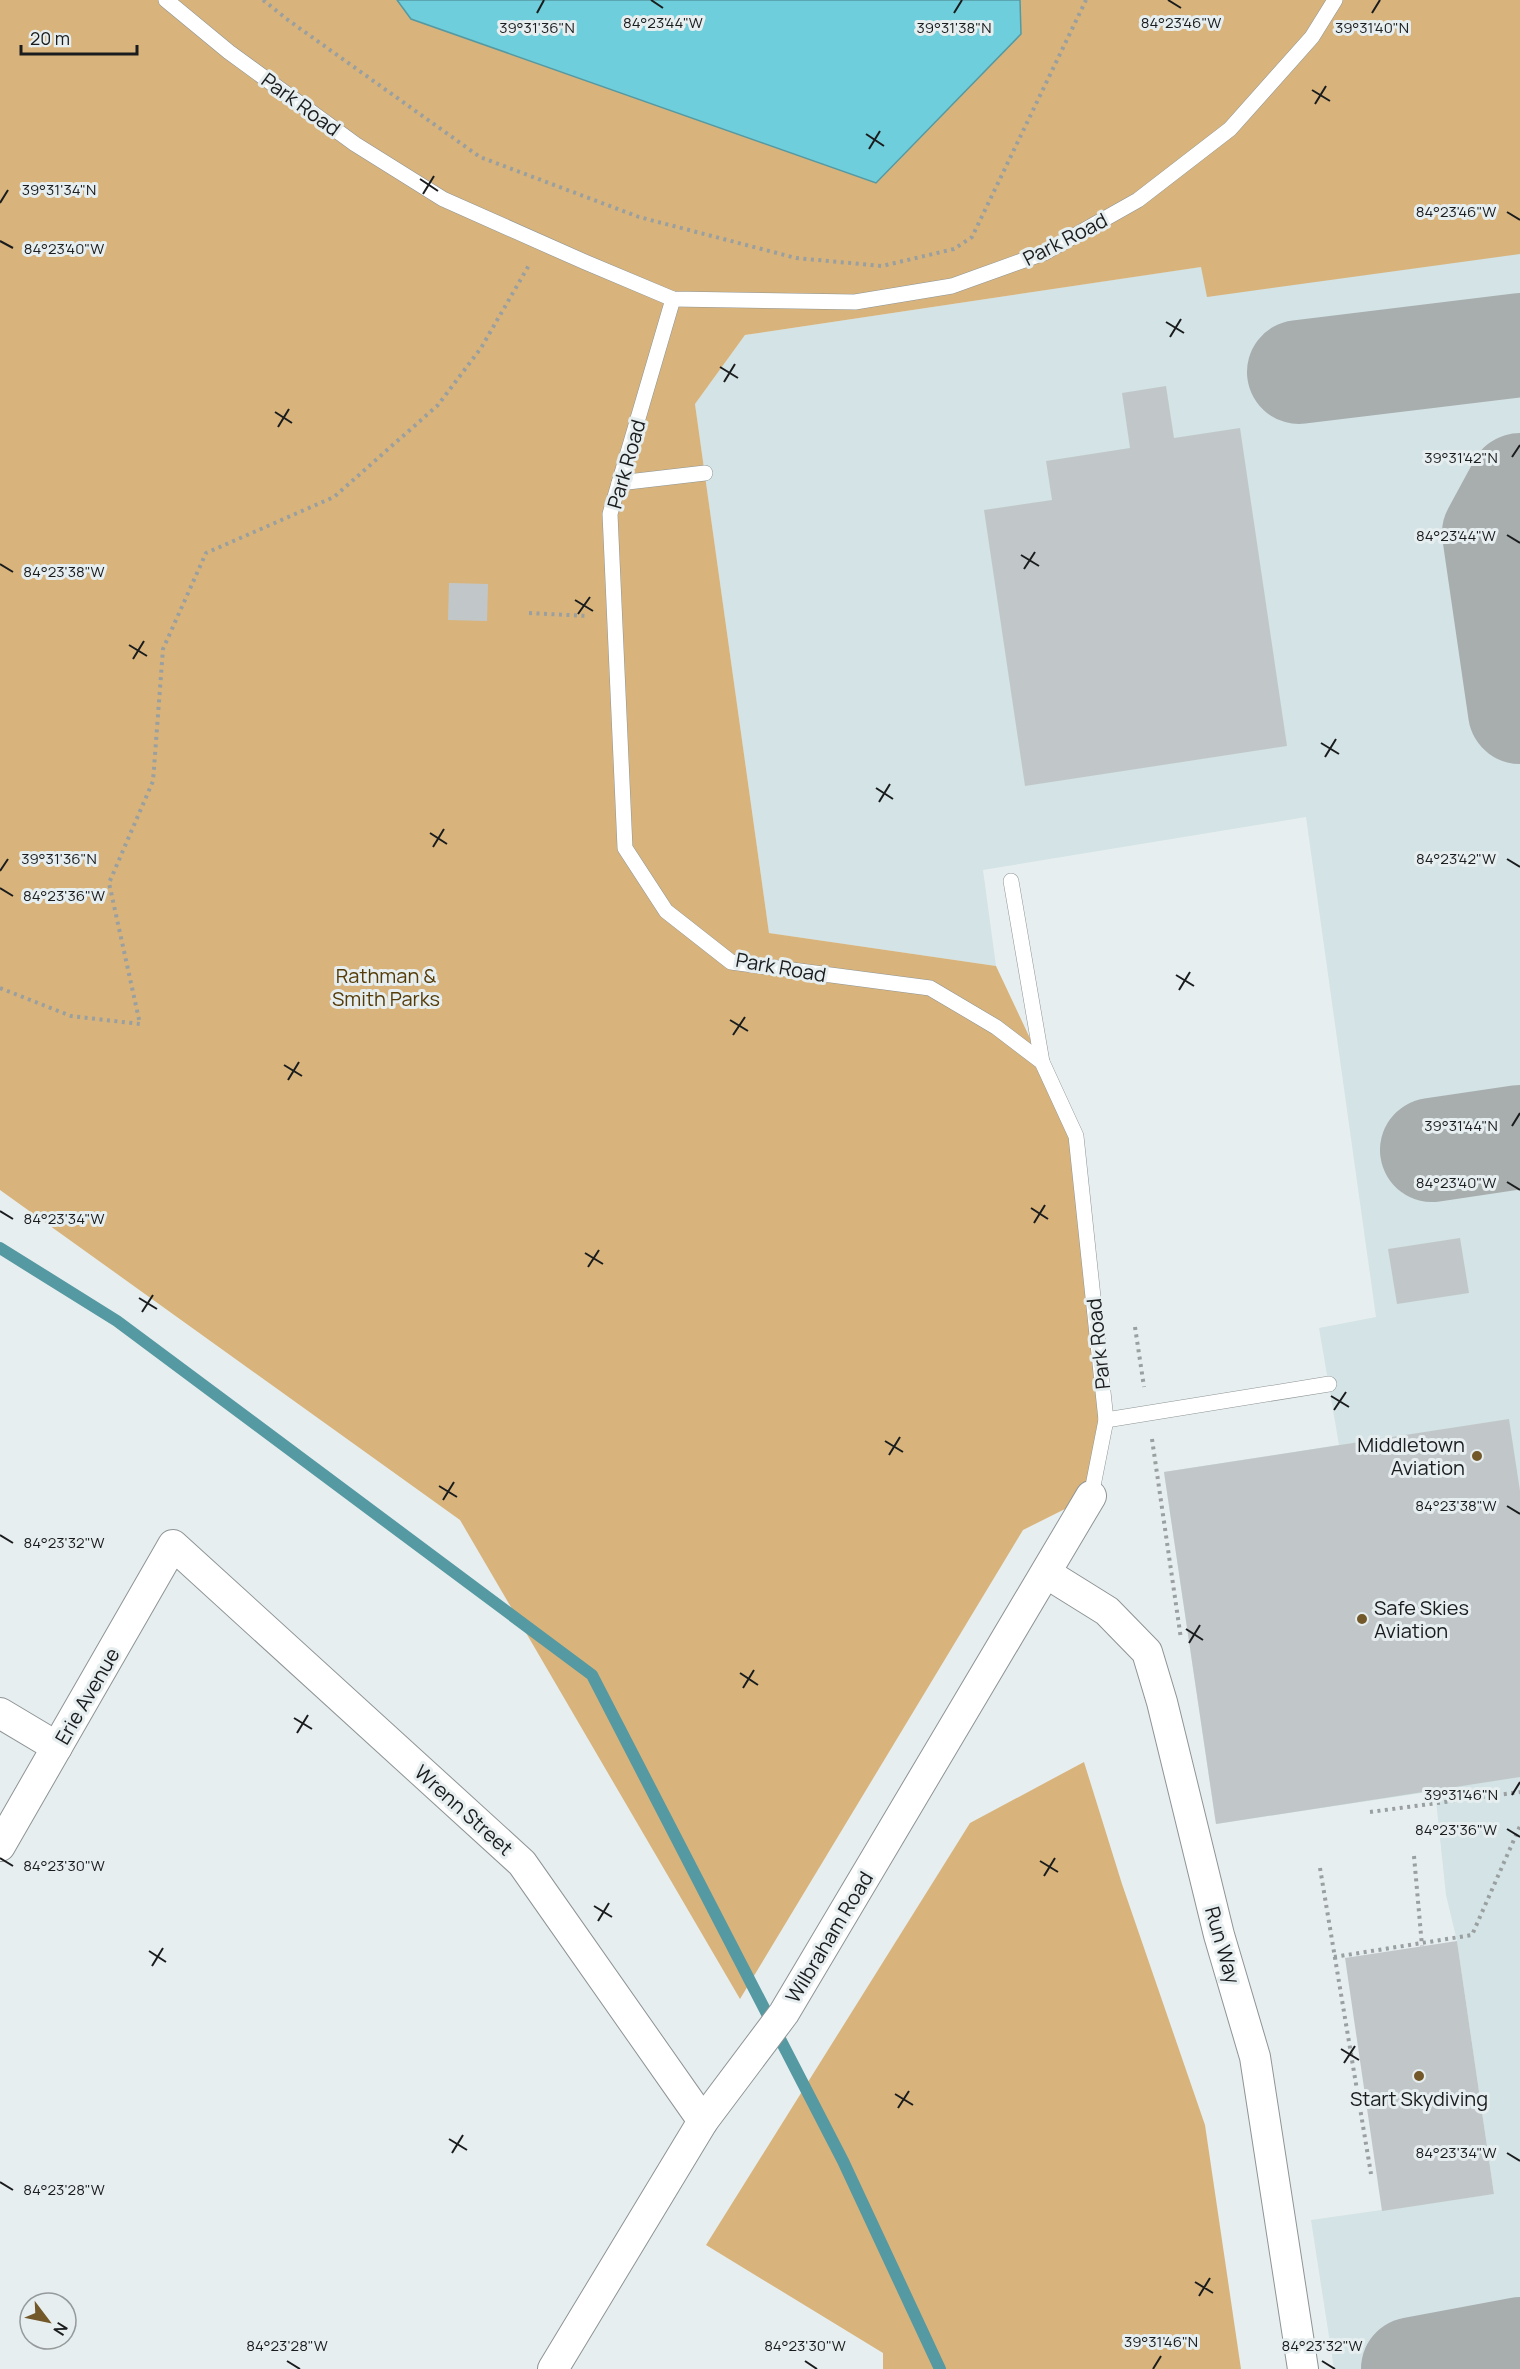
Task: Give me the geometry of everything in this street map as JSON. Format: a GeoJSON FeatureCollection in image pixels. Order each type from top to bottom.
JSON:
{"type":"FeatureCollection","features":[{"type":"Feature","properties":{"kind":"street","name":"Wilbraham Road"},"geometry":{"type":"LineString","coordinates":[[553,2369],[703,2121],[784,2013],[1092,1496]]}},
{"type":"Feature","properties":{"kind":"street","name":"Erie Avenue"},"geometry":{"type":"LineString","coordinates":[[0,1846],[173,1545]]}},
{"type":"Feature","properties":{"kind":"street","name":"Wrenn Street"},"geometry":{"type":"LineString","coordinates":[[173,1545],[522,1863],[703,2121]]}},
{"type":"Feature","properties":{"kind":"street","name":"Run Way"},"geometry":{"type":"LineString","coordinates":[[1046,1574],[1107,1611],[1147,1652],[1162,1702],[1219,1935],[1255,2057],[1303,2369]]}},
{"type":"Feature","properties":{"kind":"street"},"geometry":{"type":"LineString","coordinates":[[0,1713],[57,1747]]}},
{"type":"Feature","properties":{"kind":"lane","name":"Park Road"},"geometry":{"type":"LineString","coordinates":[[166,0],[229,52],[355,144],[443,199],[542,243],[674,299],[855,302],[952,286],[1044,254],[1138,200],[1230,129],[1312,37],[1335,0]]}},
{"type":"Feature","properties":{"kind":"lane","name":"Park Road"},"geometry":{"type":"LineString","coordinates":[[674,299],[610,514],[625,848],[666,911],[731,962],[930,988],[996,1027],[1042,1062],[1076,1136],[1106,1420],[1092,1496]]}},
{"type":"Feature","properties":{"kind":"lane"},"geometry":{"type":"LineString","coordinates":[[619,483],[705,473]]}},
{"type":"Feature","properties":{"kind":"lane"},"geometry":{"type":"LineString","coordinates":[[1011,882],[1042,1062]]}},
{"type":"Feature","properties":{"kind":"lane"},"geometry":{"type":"LineString","coordinates":[[1106,1420],[1329,1384]]}},
{"type":"Feature","properties":{"kind":"path"},"geometry":{"type":"LineString","coordinates":[[263,0],[480,157],[639,217],[796,258],[882,266],[954,249],[972,237],[1086,0]]}},
{"type":"Feature","properties":{"kind":"path"},"geometry":{"type":"LineString","coordinates":[[0,988],[70,1016],[140,1024],[109,883],[153,781],[163,650],[206,553],[334,497],[438,405],[480,348],[542,243]]}},
{"type":"Feature","properties":{"kind":"path"},"geometry":{"type":"LineString","coordinates":[[529,613],[615,617]]}},
{"type":"Feature","properties":{"kind":"path"},"geometry":{"type":"LineString","coordinates":[[1135,1327],[1183,1650]]}},
{"type":"Feature","properties":{"kind":"path"},"geometry":{"type":"LineString","coordinates":[[1370,1812],[1520,1792]]}},
{"type":"Feature","properties":{"kind":"path"},"geometry":{"type":"LineString","coordinates":[[1334,1957],[1472,1935],[1520,1826]]}},
{"type":"Feature","properties":{"kind":"path"},"geometry":{"type":"LineString","coordinates":[[1414,1856],[1422,1944]]}},
{"type":"Feature","properties":{"kind":"path"},"geometry":{"type":"LineString","coordinates":[[1320,1869],[1371,2174]]}},
{"type":"Feature","properties":{"kind":"shaded area"},"geometry":{"type":"Polygon","coordinates":[[[1520,219],[1520,2369],[1334,2369],[1311,2220],[1494,2194],[1457,1941],[1446,1895],[1435,1791],[1216,1824],[1164,1472],[1339,1445],[1319,1328],[1376,1317],[1306,817],[983,870],[996,966],[769,933],[695,404],[745,335],[1520,219]]]}},
{"type":"Feature","properties":{"kind":"green space","name":"Rathman & Smith Parks"},"geometry":{"type":"Polygon","coordinates":[[[0,0],[1520,0],[1520,254],[1207,297],[1201,267],[745,335],[695,404],[769,933],[996,966],[1076,1136],[1106,1420],[1091,1496],[1023,1530],[740,1999],[460,1520],[0,1190],[0,0]]]}},
{"type":"Feature","properties":{"kind":"green space"},"geometry":{"type":"Polygon","coordinates":[[[1084,1762],[1122,1884],[1205,2125],[1241,2369],[883,2369],[883,2353],[706,2245],[970,1823],[1084,1762]]]}},
{"type":"Feature","properties":{"kind":"water"},"geometry":{"type":"Polygon","coordinates":[[[397,0],[1020,0],[1021,34],[876,183],[411,19],[397,0]]]}},
{"type":"Feature","properties":{"kind":"building"},"geometry":{"type":"Polygon","coordinates":[[[1166,386],[1174,438],[1240,428],[1287,746],[1025,786],[984,510],[1052,500],[1046,461],[1130,448],[1122,393],[1166,386]]]}},
{"type":"Feature","properties":{"kind":"building"},"geometry":{"type":"Polygon","coordinates":[[[449,583],[488,584],[487,621],[448,620],[449,583]]]}},
{"type":"Feature","properties":{"kind":"building"},"geometry":{"type":"Polygon","coordinates":[[[1460,1238],[1469,1293],[1397,1304],[1388,1249],[1460,1238]]]}},
{"type":"Feature","properties":{"kind":"building"},"geometry":{"type":"Polygon","coordinates":[[[1509,1419],[1520,1491],[1520,1777],[1216,1824],[1164,1472],[1509,1419]]]}},
{"type":"Feature","properties":{"kind":"building"},"geometry":{"type":"Polygon","coordinates":[[[1457,1941],[1494,2194],[1382,2211],[1345,1958],[1457,1941]]]}},
{"type":"Feature","properties":{"kind":"waterway"},"geometry":{"type":"LineString","coordinates":[[0,1248],[117,1321],[592,1675],[843,2161],[940,2369]]}},
{"type":"Feature","properties":{"kind":"taxiway"},"geometry":{"type":"LineString","coordinates":[[1299,372],[1520,345]]}},
{"type":"Feature","properties":{"kind":"taxiway"},"geometry":{"type":"LineString","coordinates":[[1520,485],[1494,533],[1520,712]]}},
{"type":"Feature","properties":{"kind":"taxiway"},"geometry":{"type":"LineString","coordinates":[[1432,1150],[1520,1137]]}},
{"type":"Feature","properties":{"kind":"taxiway"},"geometry":{"type":"LineString","coordinates":[[1413,2369],[1520,2349]]}},
{"type":"Feature","properties":{"kind":"place","name":"Middletown Aviation"},"geometry":{"type":"Point","coordinates":[1477,1456]}},
{"type":"Feature","properties":{"kind":"place","name":"Safe Skies Aviation"},"geometry":{"type":"Point","coordinates":[1362,1619]}},
{"type":"Feature","properties":{"kind":"place","name":"Start Skydiving"},"geometry":{"type":"Point","coordinates":[1419,2076]}}]}
